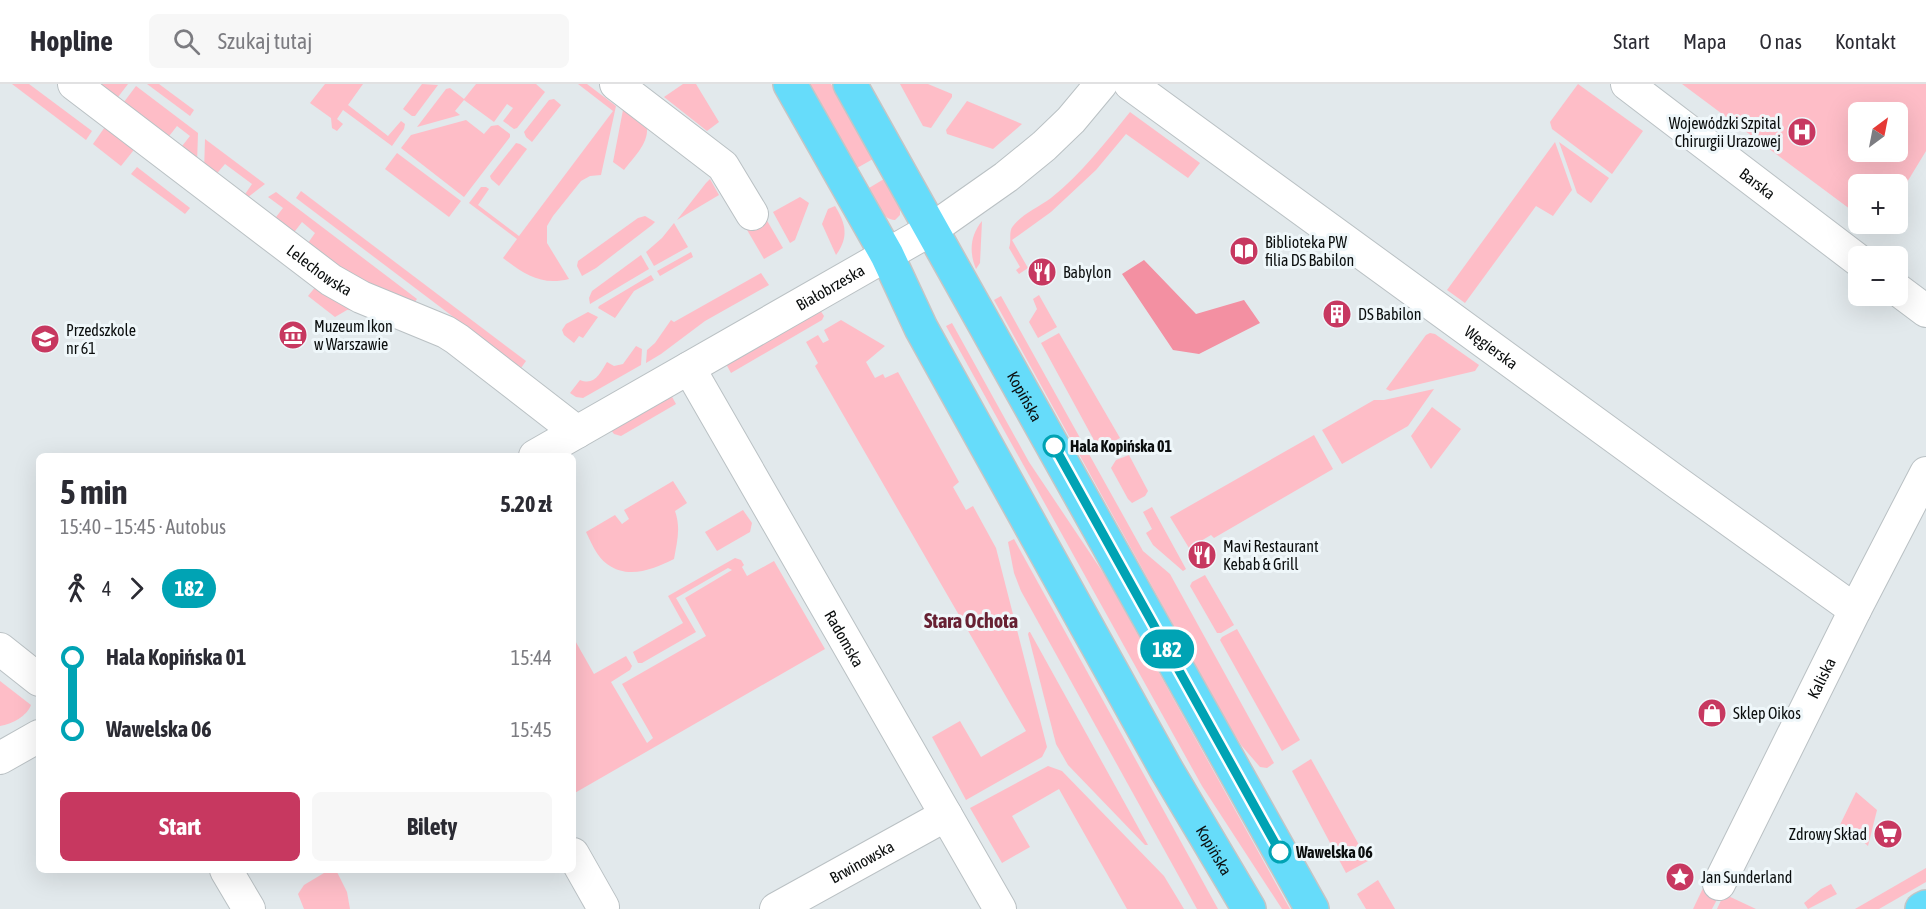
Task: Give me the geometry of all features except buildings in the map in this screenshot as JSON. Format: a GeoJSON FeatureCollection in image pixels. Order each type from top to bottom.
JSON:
{"type":"FeatureCollection","features":[{"type":"Feature","properties":{"kind":"main road","name":"Kopińska"},"geometry":{"type":"LineString","coordinates":[[790,84],[887,255],[921,328],[1166,769],[1249,909]]}},
{"type":"Feature","properties":{"kind":"main road","name":"Kopińska"},"geometry":{"type":"LineString","coordinates":[[850,84],[1312,909]]}},
{"type":"Feature","properties":{"kind":"main road"},"geometry":{"type":"LineString","coordinates":[[1922,909],[1926,907]]}},
{"type":"Feature","properties":{"kind":"street","name":"Lelechowska"},"geometry":{"type":"LineString","coordinates":[[74,84],[331,280],[361,297],[446,332],[577,432]]}},
{"type":"Feature","properties":{"kind":"street"},"geometry":{"type":"LineString","coordinates":[[616,84],[723,166],[752,214]]}},
{"type":"Feature","properties":{"kind":"street","name":"Białobrzeska"},"geometry":{"type":"LineString","coordinates":[[540,453],[932,229],[1006,177],[1044,146],[1071,120],[1101,84]]}},
{"type":"Feature","properties":{"kind":"street","name":"Węgierska"},"geometry":{"type":"LineString","coordinates":[[1130,84],[1656,468],[1855,610]]}},
{"type":"Feature","properties":{"kind":"street","name":"Barska"},"geometry":{"type":"LineString","coordinates":[[1627,84],[1848,252]]}},
{"type":"Feature","properties":{"kind":"street"},"geometry":{"type":"LineString","coordinates":[[1908,298],[1926,311]]}},
{"type":"Feature","properties":{"kind":"street","name":"Radomska"},"geometry":{"type":"LineString","coordinates":[[689,368],[1000,909]]}},
{"type":"Feature","properties":{"kind":"street","name":"Kaliska"},"geometry":{"type":"LineString","coordinates":[[1719,884],[1926,473]]}},
{"type":"Feature","properties":{"kind":"street"},"geometry":{"type":"LineString","coordinates":[[0,649],[36,678]]}},
{"type":"Feature","properties":{"kind":"street"},"geometry":{"type":"LineString","coordinates":[[0,758],[36,738]]}},
{"type":"Feature","properties":{"kind":"street","name":"Brwinowska"},"geometry":{"type":"LineString","coordinates":[[776,909],[946,815]]}},
{"type":"Feature","properties":{"kind":"street"},"geometry":{"type":"LineString","coordinates":[[576,859],[603,907]]}},
{"type":"Feature","properties":{"kind":"street"},"geometry":{"type":"LineString","coordinates":[[228,873],[249,909]]}},
{"type":"Feature","properties":{"kind":"shaded area"},"geometry":{"type":"Polygon","coordinates":[[[12,84],[29,84],[92,131],[86,140],[12,84]]]}},
{"type":"Feature","properties":{"kind":"shaded area"},"geometry":{"type":"Polygon","coordinates":[[[93,84],[128,84],[115,101],[93,84]]]}},
{"type":"Feature","properties":{"kind":"shaded area"},"geometry":{"type":"Polygon","coordinates":[[[147,84],[159,84],[194,110],[190,116],[147,84]]]}},
{"type":"Feature","properties":{"kind":"shaded area"},"geometry":{"type":"Polygon","coordinates":[[[325,84],[363,84],[348,105],[388,136],[401,121],[405,124],[392,146],[343,110],[337,119],[343,124],[337,131],[332,128],[331,118],[310,103],[325,84]]]}},
{"type":"Feature","properties":{"kind":"shaded area"},"geometry":{"type":"Polygon","coordinates":[[[422,84],[438,85],[415,116],[412,116],[403,109],[422,84]]]}},
{"type":"Feature","properties":{"kind":"shaded area"},"geometry":{"type":"Polygon","coordinates":[[[476,84],[536,84],[545,92],[514,129],[503,121],[513,108],[507,104],[494,122],[464,100],[455,111],[460,115],[417,127],[446,89],[450,88],[464,99],[476,84]]]}},
{"type":"Feature","properties":{"kind":"shaded area"},"geometry":{"type":"Polygon","coordinates":[[[578,84],[587,84],[616,106],[601,175],[590,176],[581,181],[547,226],[547,243],[569,279],[541,280],[526,274],[503,258],[517,239],[469,203],[481,187],[486,187],[489,189],[478,205],[519,236],[613,111],[578,84]]]}},
{"type":"Feature","properties":{"kind":"shaded area"},"geometry":{"type":"Polygon","coordinates":[[[683,84],[696,84],[719,122],[707,131],[664,97],[683,84]]]}},
{"type":"Feature","properties":{"kind":"shaded area"},"geometry":{"type":"Polygon","coordinates":[[[810,84],[831,84],[873,159],[857,168],[810,84]]]}},
{"type":"Feature","properties":{"kind":"shaded area"},"geometry":{"type":"Polygon","coordinates":[[[900,84],[928,84],[952,94],[931,128],[923,126],[900,84]]]}},
{"type":"Feature","properties":{"kind":"shaded area"},"geometry":{"type":"Polygon","coordinates":[[[1578,84],[1643,131],[1612,174],[1552,129],[1550,122],[1578,84]]]}},
{"type":"Feature","properties":{"kind":"shaded area","name":"Wojewódzki Szpital Chirurgii Urazowej"},"geometry":{"type":"Polygon","coordinates":[[[1682,84],[1926,84],[1926,151],[1908,181],[1908,174],[1848,174],[1848,208],[1682,84]]]}},
{"type":"Feature","properties":{"kind":"shaded area"},"geometry":{"type":"Polygon","coordinates":[[[136,86],[198,133],[197,164],[179,150],[190,136],[177,126],[166,140],[121,106],[136,86]]]}},
{"type":"Feature","properties":{"kind":"shaded area"},"geometry":{"type":"Polygon","coordinates":[[[554,99],[561,105],[532,142],[524,132],[549,100],[554,99]]]}},
{"type":"Feature","properties":{"kind":"shaded area"},"geometry":{"type":"Polygon","coordinates":[[[967,101],[1022,124],[993,149],[947,134],[946,130],[967,101]]]}},
{"type":"Feature","properties":{"kind":"shaded area"},"geometry":{"type":"Polygon","coordinates":[[[623,110],[647,129],[643,145],[624,170],[613,162],[623,110]]]}},
{"type":"Feature","properties":{"kind":"shaded area"},"geometry":{"type":"Polygon","coordinates":[[[1130,112],[1200,163],[1188,178],[1126,134],[1096,170],[1051,212],[1012,240],[1028,268],[1019,274],[1016,270],[1020,267],[1009,248],[1013,226],[1073,179],[1130,112]]]}},
{"type":"Feature","properties":{"kind":"shaded area"},"geometry":{"type":"Polygon","coordinates":[[[466,120],[484,134],[491,126],[498,125],[510,134],[510,137],[464,197],[401,148],[411,135],[466,120]]]}},
{"type":"Feature","properties":{"kind":"shaded area"},"geometry":{"type":"Polygon","coordinates":[[[107,124],[133,148],[121,166],[93,144],[107,124]]]}},
{"type":"Feature","properties":{"kind":"shaded area"},"geometry":{"type":"Polygon","coordinates":[[[205,139],[265,184],[243,201],[241,200],[252,184],[225,164],[213,178],[204,172],[205,139]]]}},
{"type":"Feature","properties":{"kind":"shaded area"},"geometry":{"type":"Polygon","coordinates":[[[1555,142],[1572,190],[1553,216],[1536,206],[1465,303],[1447,290],[1555,142]]]}},
{"type":"Feature","properties":{"kind":"shaded area"},"geometry":{"type":"Polygon","coordinates":[[[1559,142],[1609,178],[1591,203],[1577,193],[1559,142]]]}},
{"type":"Feature","properties":{"kind":"shaded area"},"geometry":{"type":"Polygon","coordinates":[[[516,143],[527,149],[499,186],[490,176],[516,143]]]}},
{"type":"Feature","properties":{"kind":"shaded area"},"geometry":{"type":"Polygon","coordinates":[[[397,153],[461,201],[449,217],[385,169],[397,153]]]}},
{"type":"Feature","properties":{"kind":"shaded area"},"geometry":{"type":"Polygon","coordinates":[[[137,167],[190,208],[185,214],[131,174],[137,167]]]}},
{"type":"Feature","properties":{"kind":"shaded area"},"geometry":{"type":"Polygon","coordinates":[[[710,179],[719,195],[677,220],[706,183],[710,179]]]}},
{"type":"Feature","properties":{"kind":"shaded area"},"geometry":{"type":"Polygon","coordinates":[[[884,179],[900,208],[900,215],[895,220],[882,213],[869,188],[884,179]]]}},
{"type":"Feature","properties":{"kind":"shaded area"},"geometry":{"type":"Polygon","coordinates":[[[301,191],[526,361],[521,368],[296,198],[301,191]]]}},
{"type":"Feature","properties":{"kind":"shaded area"},"geometry":{"type":"Polygon","coordinates":[[[276,192],[417,299],[412,306],[357,283],[306,246],[315,233],[302,222],[292,235],[273,221],[283,208],[268,197],[276,192]]]}},
{"type":"Feature","properties":{"kind":"shaded area"},"geometry":{"type":"Polygon","coordinates":[[[800,197],[809,203],[795,240],[790,243],[773,212],[800,197]]]}},
{"type":"Feature","properties":{"kind":"shaded area"},"geometry":{"type":"Polygon","coordinates":[[[835,206],[844,225],[843,242],[836,255],[822,224],[828,209],[835,206]]]}},
{"type":"Feature","properties":{"kind":"shaded area"},"geometry":{"type":"Polygon","coordinates":[[[762,212],[783,248],[764,259],[743,223],[762,212]]]}},
{"type":"Feature","properties":{"kind":"shaded area"},"geometry":{"type":"Polygon","coordinates":[[[645,216],[655,222],[596,268],[582,276],[577,266],[578,261],[638,218],[645,216]]]}},
{"type":"Feature","properties":{"kind":"shaded area"},"geometry":{"type":"Polygon","coordinates":[[[982,221],[980,263],[976,269],[972,256],[972,244],[975,232],[982,221]]]}},
{"type":"Feature","properties":{"kind":"shaded area"},"geometry":{"type":"Polygon","coordinates":[[[674,223],[688,247],[654,266],[646,252],[674,223]]]}},
{"type":"Feature","properties":{"kind":"shaded area"},"geometry":{"type":"Polygon","coordinates":[[[691,252],[693,257],[660,276],[657,271],[691,252]]]}},
{"type":"Feature","properties":{"kind":"shaded area"},"geometry":{"type":"Polygon","coordinates":[[[641,255],[649,269],[590,304],[589,298],[592,291],[641,255]]]}},
{"type":"Feature","properties":{"kind":"shaded area"},"geometry":{"type":"Polygon","coordinates":[[[1144,260],[1196,314],[1244,300],[1260,323],[1199,354],[1173,350],[1122,274],[1144,260]]]}},
{"type":"Feature","properties":{"kind":"shaded area"},"geometry":{"type":"Polygon","coordinates":[[[761,273],[769,285],[705,321],[646,363],[647,350],[655,343],[671,320],[674,322],[761,273]]]}},
{"type":"Feature","properties":{"kind":"shaded area"},"geometry":{"type":"Polygon","coordinates":[[[651,275],[654,280],[634,291],[615,318],[598,308],[599,306],[651,275]]]}},
{"type":"Feature","properties":{"kind":"shaded area"},"geometry":{"type":"Polygon","coordinates":[[[317,285],[366,311],[347,310],[335,317],[308,296],[317,285]]]}},
{"type":"Feature","properties":{"kind":"shaded area"},"geometry":{"type":"Polygon","coordinates":[[[1039,295],[1057,327],[1038,338],[1029,322],[1037,309],[1033,299],[1039,295]]]}},
{"type":"Feature","properties":{"kind":"shaded area"},"geometry":{"type":"Polygon","coordinates":[[[1001,296],[1143,551],[1170,574],[1274,763],[1267,768],[1260,767],[1241,745],[1224,717],[994,300],[1001,296]]]}},
{"type":"Feature","properties":{"kind":"shaded area"},"geometry":{"type":"Polygon","coordinates":[[[820,310],[824,316],[822,320],[731,373],[726,364],[820,310]]]}},
{"type":"Feature","properties":{"kind":"shaded area"},"geometry":{"type":"Polygon","coordinates":[[[588,312],[598,317],[583,338],[579,336],[574,343],[564,335],[562,330],[566,324],[588,312]]]}},
{"type":"Feature","properties":{"kind":"shaded area"},"geometry":{"type":"Polygon","coordinates":[[[841,320],[885,346],[866,362],[875,378],[883,374],[885,378],[898,372],[959,482],[953,487],[966,510],[973,506],[996,548],[1047,747],[1042,757],[966,800],[932,737],[960,721],[981,757],[1026,731],[815,366],[818,363],[806,342],[818,335],[823,343],[829,340],[824,330],[841,320]]]}},
{"type":"Feature","properties":{"kind":"shaded area"},"geometry":{"type":"Polygon","coordinates":[[[952,323],[1029,462],[1106,577],[1290,909],[1282,909],[1202,786],[946,326],[952,323]]]}},
{"type":"Feature","properties":{"kind":"shaded area"},"geometry":{"type":"Polygon","coordinates":[[[1059,333],[1120,438],[1105,446],[1095,442],[1041,343],[1059,333]]]}},
{"type":"Feature","properties":{"kind":"shaded area"},"geometry":{"type":"Polygon","coordinates":[[[1435,334],[1479,365],[1475,371],[1390,391],[1386,389],[1426,335],[1435,334]]]}},
{"type":"Feature","properties":{"kind":"shaded area"},"geometry":{"type":"Polygon","coordinates":[[[636,346],[642,349],[641,365],[583,398],[570,393],[580,380],[593,380],[607,362],[614,366],[623,364],[636,346]]]}},
{"type":"Feature","properties":{"kind":"shaded area"},"geometry":{"type":"Polygon","coordinates":[[[1434,389],[1408,426],[1342,464],[1322,430],[1374,400],[1384,400],[1434,389]]]}},
{"type":"Feature","properties":{"kind":"shaded area"},"geometry":{"type":"Polygon","coordinates":[[[671,395],[676,404],[621,436],[614,434],[611,430],[671,395]]]}},
{"type":"Feature","properties":{"kind":"shaded area"},"geometry":{"type":"Polygon","coordinates":[[[1432,407],[1461,429],[1431,469],[1411,436],[1432,407]]]}},
{"type":"Feature","properties":{"kind":"shaded area"},"geometry":{"type":"Polygon","coordinates":[[[1314,435],[1333,469],[1214,538],[1211,535],[1189,548],[1170,517],[1314,435]]]}},
{"type":"Feature","properties":{"kind":"shaded area"},"geometry":{"type":"Polygon","coordinates":[[[1129,455],[1148,491],[1145,496],[1132,503],[1111,468],[1116,460],[1129,455]]]}},
{"type":"Feature","properties":{"kind":"shaded area"},"geometry":{"type":"Polygon","coordinates":[[[673,481],[687,503],[675,511],[678,529],[674,559],[649,569],[632,572],[615,569],[603,561],[586,532],[615,515],[622,524],[629,519],[624,510],[673,481]]]}},
{"type":"Feature","properties":{"kind":"shaded area"},"geometry":{"type":"Polygon","coordinates":[[[1152,507],[1186,569],[1183,571],[1153,545],[1146,533],[1152,529],[1143,512],[1152,507]]]}},
{"type":"Feature","properties":{"kind":"shaded area"},"geometry":{"type":"Polygon","coordinates":[[[743,510],[752,523],[750,532],[717,551],[705,532],[743,510]]]}},
{"type":"Feature","properties":{"kind":"shaded area"},"geometry":{"type":"Polygon","coordinates":[[[1014,539],[1218,909],[1197,909],[1021,591],[1014,573],[1008,542],[1014,539]]]}},
{"type":"Feature","properties":{"kind":"shaded area"},"geometry":{"type":"Polygon","coordinates":[[[735,558],[741,560],[747,576],[774,561],[825,649],[576,792],[576,642],[594,674],[626,656],[632,666],[630,670],[611,682],[647,743],[653,738],[622,684],[706,636],[685,598],[732,570],[728,568],[676,598],[696,632],[642,663],[638,663],[633,652],[683,623],[668,596],[735,558]]]}},
{"type":"Feature","properties":{"kind":"shaded area"},"geometry":{"type":"Polygon","coordinates":[[[1205,575],[1234,625],[1221,633],[1217,633],[1190,586],[1192,582],[1205,575]]]}},
{"type":"Feature","properties":{"kind":"shaded area"},"geometry":{"type":"Polygon","coordinates":[[[1237,629],[1300,740],[1282,751],[1220,640],[1237,629]]]}},
{"type":"Feature","properties":{"kind":"shaded area"},"geometry":{"type":"Polygon","coordinates":[[[1029,632],[1148,845],[1145,845],[1068,765],[1056,744],[1029,632]]]}},
{"type":"Feature","properties":{"kind":"shaded area"},"geometry":{"type":"Polygon","coordinates":[[[0,681],[31,705],[18,719],[0,726],[0,681]]]}},
{"type":"Feature","properties":{"kind":"shaded area"},"geometry":{"type":"Polygon","coordinates":[[[1311,759],[1368,861],[1346,873],[1292,771],[1311,759]]]}},
{"type":"Feature","properties":{"kind":"shaded area"},"geometry":{"type":"Polygon","coordinates":[[[1048,766],[1062,771],[1164,876],[1184,909],[1127,909],[1059,789],[1012,816],[1030,847],[1002,863],[970,808],[1048,766]]]}},
{"type":"Feature","properties":{"kind":"shaded area"},"geometry":{"type":"Polygon","coordinates":[[[1856,792],[1877,810],[1868,846],[1854,833],[1849,834],[1847,838],[1836,833],[1856,792]]]}},
{"type":"Feature","properties":{"kind":"shaded area"},"geometry":{"type":"Polygon","coordinates":[[[1926,868],[1926,882],[1879,909],[1855,909],[1926,868]]]}},
{"type":"Feature","properties":{"kind":"shaded area"},"geometry":{"type":"Polygon","coordinates":[[[324,873],[338,873],[347,892],[350,909],[304,909],[298,894],[304,885],[324,873]]]}},
{"type":"Feature","properties":{"kind":"shaded area"},"geometry":{"type":"Polygon","coordinates":[[[1378,880],[1395,909],[1366,909],[1357,894],[1378,880]]]}},
{"type":"Feature","properties":{"kind":"shaded area"},"geometry":{"type":"Polygon","coordinates":[[[1705,884],[1721,892],[1712,909],[1693,909],[1705,884]]]}},
{"type":"Feature","properties":{"kind":"shaded area"},"geometry":{"type":"Polygon","coordinates":[[[1831,884],[1837,894],[1808,909],[1804,903],[1831,884]]]}},
{"type":"Feature","properties":{"kind":"shaded area"},"geometry":{"type":"Polygon","coordinates":[[[1724,894],[1756,909],[1717,909],[1724,894]]]}},
{"type":"Feature","properties":{"kind":"bus line","name":"182"},"geometry":{"type":"LineString","coordinates":[[1054,446],[1280,852]]}},
{"type":"Feature","properties":{"kind":"place","name":"Wojewódzki Szpital Chirurgii Urazowej"},"geometry":{"type":"Point","coordinates":[1802,132]}},
{"type":"Feature","properties":{"kind":"place","name":"Biblioteka PW filia DS Babilon"},"geometry":{"type":"Point","coordinates":[1244,251]}},
{"type":"Feature","properties":{"kind":"place","name":"Babylon"},"geometry":{"type":"Point","coordinates":[1042,272]}},
{"type":"Feature","properties":{"kind":"place","name":"DS Babilon"},"geometry":{"type":"Point","coordinates":[1337,314]}},
{"type":"Feature","properties":{"kind":"place","name":"Muzeum Ikon w Warszawie"},"geometry":{"type":"Point","coordinates":[293,335]}},
{"type":"Feature","properties":{"kind":"place","name":"Przedszkole nr 61"},"geometry":{"type":"Point","coordinates":[45,339]}},
{"type":"Feature","properties":{"kind":"place","name":"Hala Kopińska 01"},"geometry":{"type":"Point","coordinates":[1054,446]}},
{"type":"Feature","properties":{"kind":"place","name":"Mavi Restaurant Kebab & Grill"},"geometry":{"type":"Point","coordinates":[1202,555]}},
{"type":"Feature","properties":{"kind":"place","name":"Sklep Oikos"},"geometry":{"type":"Point","coordinates":[1712,713]}},
{"type":"Feature","properties":{"kind":"place","name":"Zdrowy Skład"},"geometry":{"type":"Point","coordinates":[1888,834]}},
{"type":"Feature","properties":{"kind":"place","name":"Wawelska 06"},"geometry":{"type":"Point","coordinates":[1280,852]}},
{"type":"Feature","properties":{"kind":"place","name":"Jan Sunderland"},"geometry":{"type":"Point","coordinates":[1680,877]}},
{"type":"Feature","properties":{"kind":"district","name":"Stara Ochota"},"geometry":{"type":"Point","coordinates":[971,620]}}]}
